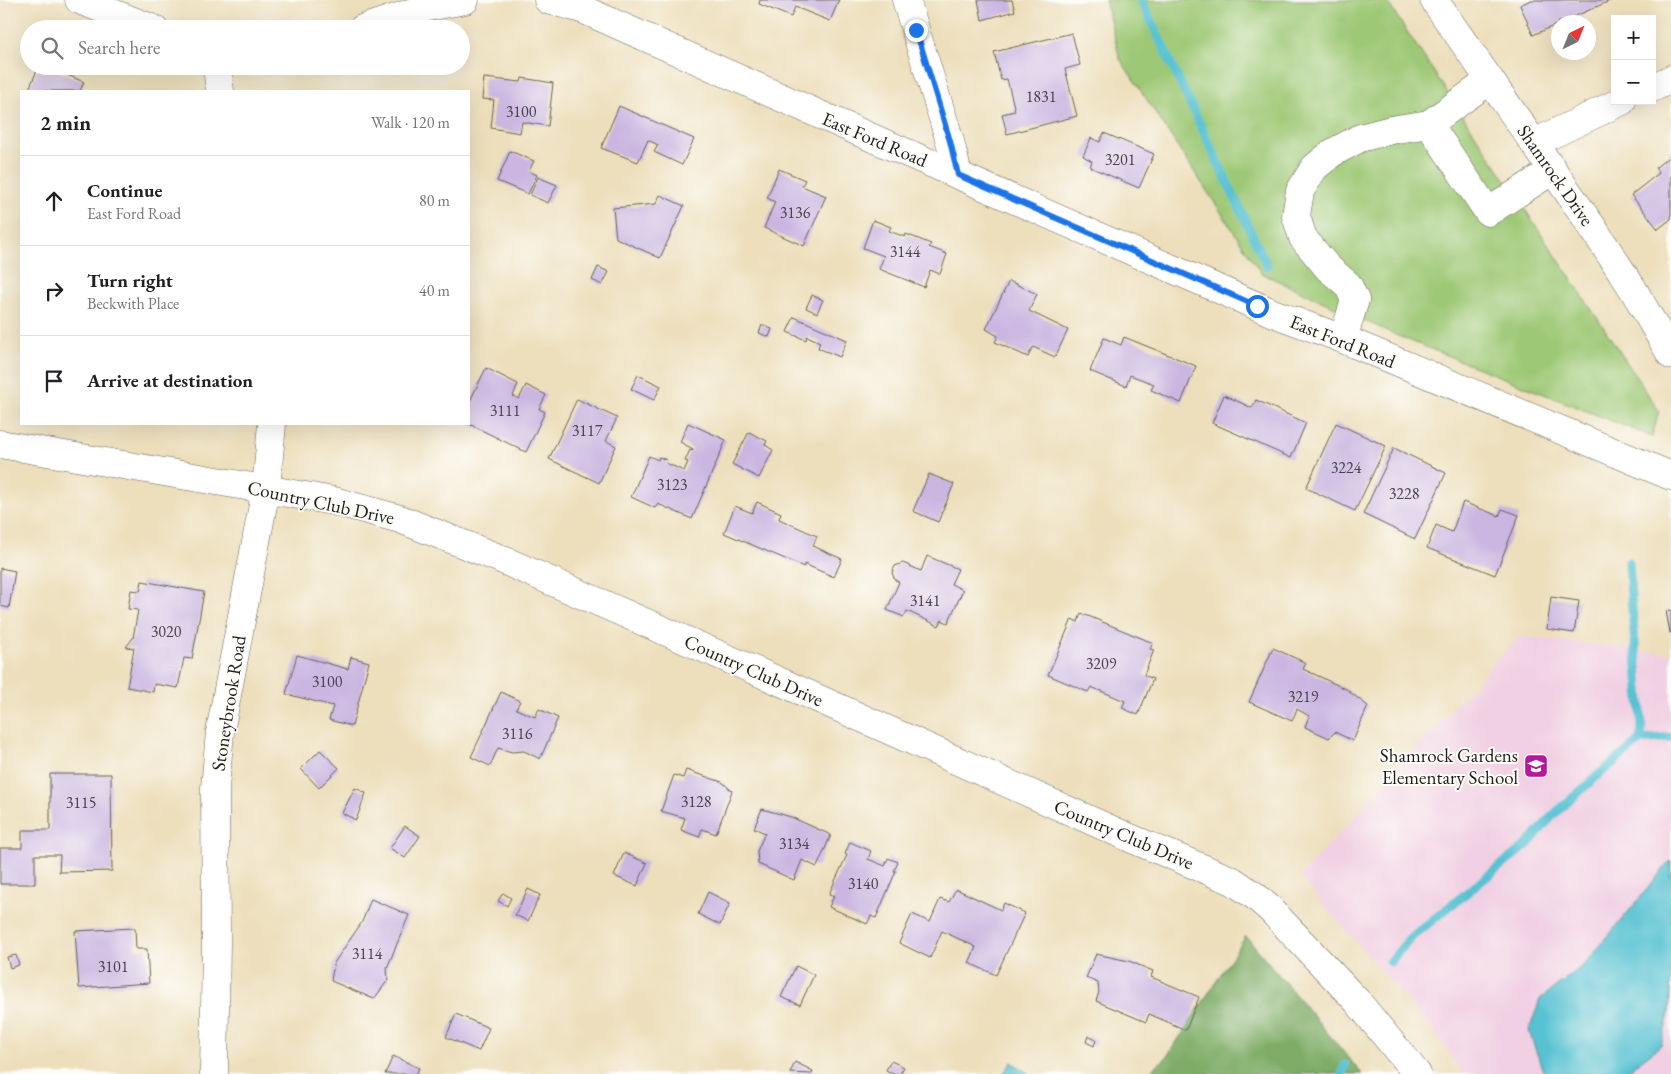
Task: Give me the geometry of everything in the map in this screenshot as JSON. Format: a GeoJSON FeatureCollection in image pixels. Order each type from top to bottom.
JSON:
{"type":"FeatureCollection","features":[{"type":"Feature","properties":{"kind":"street"},"geometry":{"type":"LineString","coordinates":[[389,20],[428,7],[465,0]]}},
{"type":"Feature","properties":{"kind":"street","name":"East Ford Road"},"geometry":{"type":"LineString","coordinates":[[548,0],[582,9],[861,134],[1273,313],[1343,339],[1671,476]]}},
{"type":"Feature","properties":{"kind":"street"},"geometry":{"type":"LineString","coordinates":[[906,0],[950,141],[958,175]]}},
{"type":"Feature","properties":{"kind":"street","name":"Shamrock Drive"},"geometry":{"type":"LineString","coordinates":[[1434,0],[1553,170],[1633,289],[1671,355]]}},
{"type":"Feature","properties":{"kind":"street"},"geometry":{"type":"LineString","coordinates":[[96,3],[134,20]]}},
{"type":"Feature","properties":{"kind":"street"},"geometry":{"type":"LineString","coordinates":[[218,75],[220,90]]}},
{"type":"Feature","properties":{"kind":"street"},"geometry":{"type":"LineString","coordinates":[[1656,86],[1671,79]]}},
{"type":"Feature","properties":{"kind":"street"},"geometry":{"type":"LineString","coordinates":[[1343,339],[1354,300],[1348,284],[1328,268],[1303,238],[1296,216],[1300,191],[1314,168],[1332,154],[1360,138],[1390,130],[1429,124],[1490,80]]}},
{"type":"Feature","properties":{"kind":"street"},"geometry":{"type":"LineString","coordinates":[[1534,143],[1614,105]]}},
{"type":"Feature","properties":{"kind":"street"},"geometry":{"type":"LineString","coordinates":[[1429,124],[1488,212],[1553,170]]}},
{"type":"Feature","properties":{"kind":"street","name":"Stoneybrook Road"},"geometry":{"type":"LineString","coordinates":[[214,1074],[216,942],[215,788],[220,732],[266,489],[272,425]]}},
{"type":"Feature","properties":{"kind":"street","name":"Country Club Drive"},"geometry":{"type":"LineString","coordinates":[[0,444],[334,501],[392,516],[464,543],[1130,838],[1233,881],[1270,909],[1357,1001],[1417,1074]]}},
{"type":"Feature","properties":{"kind":"shaded area","name":"Shamrock Gardens Elementary School"},"geometry":{"type":"Polygon","coordinates":[[[1519,636],[1671,654],[1671,1074],[1463,1074],[1436,1034],[1299,877],[1519,636]]]}},
{"type":"Feature","properties":{"kind":"green space"},"geometry":{"type":"Polygon","coordinates":[[[1105,0],[1386,0],[1659,411],[1652,437],[1398,336],[1261,273],[1120,59],[1105,0]]]}},
{"type":"Feature","properties":{"kind":"green space"},"geometry":{"type":"Polygon","coordinates":[[[1246,936],[1362,1074],[1146,1074],[1166,1058],[1246,936]]]}},
{"type":"Feature","properties":{"kind":"water"},"geometry":{"type":"Polygon","coordinates":[[[1671,860],[1671,976],[1669,1014],[1661,1045],[1624,1074],[1544,1074],[1529,1031],[1540,999],[1585,964],[1671,860]]]}},
{"type":"Feature","properties":{"kind":"water"},"geometry":{"type":"Polygon","coordinates":[[[1012,1062],[1029,1074],[1003,1074],[1012,1062]]]}},
{"type":"Feature","properties":{"kind":"building"},"geometry":{"type":"Polygon","coordinates":[[[760,0],[839,0],[830,21],[795,7],[791,17],[759,4],[760,0]]]}},
{"type":"Feature","properties":{"kind":"building"},"geometry":{"type":"Polygon","coordinates":[[[978,0],[1012,0],[1015,11],[982,20],[978,0]]]}},
{"type":"Feature","properties":{"kind":"building"},"geometry":{"type":"Polygon","coordinates":[[[1531,0],[1612,0],[1578,15],[1551,15],[1551,27],[1533,35],[1520,5],[1531,0]]]}},
{"type":"Feature","properties":{"kind":"building"},"geometry":{"type":"Polygon","coordinates":[[[1072,33],[1080,65],[1065,69],[1077,116],[1007,134],[1002,114],[1015,111],[1007,79],[1001,80],[994,52],[1072,33]]]}},
{"type":"Feature","properties":{"kind":"building"},"geometry":{"type":"Polygon","coordinates":[[[35,75],[67,75],[84,82],[80,90],[28,90],[35,75]]]}},
{"type":"Feature","properties":{"kind":"building"},"geometry":{"type":"Polygon","coordinates":[[[484,78],[521,82],[522,78],[553,83],[548,126],[522,122],[520,133],[491,128],[494,100],[482,99],[484,78]]]}},
{"type":"Feature","properties":{"kind":"building"},"geometry":{"type":"Polygon","coordinates":[[[619,106],[694,139],[682,165],[654,152],[658,145],[648,140],[638,162],[601,148],[619,106]]]}},
{"type":"Feature","properties":{"kind":"building"},"geometry":{"type":"Polygon","coordinates":[[[1104,133],[1154,154],[1139,188],[1090,167],[1092,161],[1083,156],[1091,138],[1100,142],[1104,133]]]}},
{"type":"Feature","properties":{"kind":"building"},"geometry":{"type":"Polygon","coordinates":[[[510,151],[534,161],[529,171],[537,175],[528,194],[497,181],[510,151]]]}},
{"type":"Feature","properties":{"kind":"building"},"geometry":{"type":"Polygon","coordinates":[[[1671,155],[1671,219],[1658,229],[1631,195],[1659,173],[1655,168],[1671,155]]]}},
{"type":"Feature","properties":{"kind":"building"},"geometry":{"type":"Polygon","coordinates":[[[779,169],[805,180],[802,186],[826,196],[804,246],[764,228],[775,202],[767,198],[779,169]]]}},
{"type":"Feature","properties":{"kind":"building"},"geometry":{"type":"Polygon","coordinates":[[[538,177],[557,185],[548,203],[530,195],[538,177]]]}},
{"type":"Feature","properties":{"kind":"building"},"geometry":{"type":"Polygon","coordinates":[[[660,195],[684,206],[660,258],[616,238],[613,208],[656,204],[660,195]]]}},
{"type":"Feature","properties":{"kind":"building"},"geometry":{"type":"Polygon","coordinates":[[[873,220],[891,227],[889,231],[905,237],[906,234],[931,244],[929,247],[947,254],[940,274],[930,270],[924,287],[879,269],[884,256],[863,248],[873,220]]]}},
{"type":"Feature","properties":{"kind":"building"},"geometry":{"type":"Polygon","coordinates":[[[598,267],[609,272],[602,285],[592,280],[598,267]]]}},
{"type":"Feature","properties":{"kind":"building"},"geometry":{"type":"Polygon","coordinates":[[[1009,281],[1037,294],[1029,311],[1068,330],[1055,357],[1033,347],[1028,357],[995,342],[998,336],[986,329],[1009,281]]]}},
{"type":"Feature","properties":{"kind":"building"},"geometry":{"type":"Polygon","coordinates":[[[812,295],[823,300],[817,313],[806,308],[812,295]]]}},
{"type":"Feature","properties":{"kind":"building"},"geometry":{"type":"Polygon","coordinates":[[[794,317],[847,340],[840,357],[818,348],[820,342],[807,336],[806,340],[787,332],[794,317]]]}},
{"type":"Feature","properties":{"kind":"building"},"geometry":{"type":"Polygon","coordinates":[[[762,325],[772,329],[769,337],[759,333],[762,325]]]}},
{"type":"Feature","properties":{"kind":"building"},"geometry":{"type":"Polygon","coordinates":[[[1124,337],[1196,366],[1181,403],[1151,390],[1154,384],[1130,375],[1126,386],[1090,371],[1104,338],[1121,345],[1124,337]]]}},
{"type":"Feature","properties":{"kind":"building"},"geometry":{"type":"Polygon","coordinates":[[[486,368],[518,384],[513,396],[519,399],[526,385],[546,395],[539,409],[545,412],[526,452],[470,424],[470,401],[486,368]]]}},
{"type":"Feature","properties":{"kind":"building"},"geometry":{"type":"Polygon","coordinates":[[[638,375],[661,386],[654,400],[631,389],[638,375]]]}},
{"type":"Feature","properties":{"kind":"building"},"geometry":{"type":"Polygon","coordinates":[[[1224,395],[1252,408],[1256,400],[1306,423],[1291,458],[1212,423],[1224,395]]]}},
{"type":"Feature","properties":{"kind":"building"},"geometry":{"type":"Polygon","coordinates":[[[577,399],[617,418],[606,441],[616,446],[599,483],[549,459],[577,399]]]}},
{"type":"Feature","properties":{"kind":"building"},"geometry":{"type":"Polygon","coordinates":[[[688,423],[726,440],[692,519],[658,504],[655,508],[631,497],[649,456],[658,460],[659,457],[667,460],[666,463],[684,471],[688,462],[685,461],[690,450],[692,451],[693,449],[680,442],[688,423]]]}},
{"type":"Feature","properties":{"kind":"building"},"geometry":{"type":"Polygon","coordinates":[[[1336,423],[1386,446],[1355,511],[1306,488],[1336,423]]]}},
{"type":"Feature","properties":{"kind":"building"},"geometry":{"type":"Polygon","coordinates":[[[749,432],[767,441],[765,445],[773,450],[759,478],[732,464],[749,432]]]}},
{"type":"Feature","properties":{"kind":"building"},"geometry":{"type":"Polygon","coordinates":[[[1394,448],[1446,473],[1415,539],[1363,514],[1394,448]]]}},
{"type":"Feature","properties":{"kind":"building"},"geometry":{"type":"Polygon","coordinates":[[[929,474],[954,484],[938,522],[913,511],[929,474]]]}},
{"type":"Feature","properties":{"kind":"building"},"geometry":{"type":"Polygon","coordinates":[[[757,502],[781,513],[779,519],[817,536],[813,546],[842,559],[834,577],[804,564],[804,567],[724,533],[735,506],[752,513],[757,502]]]}},
{"type":"Feature","properties":{"kind":"building"},"geometry":{"type":"Polygon","coordinates":[[[1463,502],[1499,516],[1502,509],[1519,515],[1495,575],[1427,548],[1436,525],[1452,532],[1463,502]]]}},
{"type":"Feature","properties":{"kind":"building"},"geometry":{"type":"Polygon","coordinates":[[[927,556],[958,569],[951,584],[963,590],[948,623],[942,620],[939,626],[907,611],[904,617],[887,610],[899,582],[895,580],[892,573],[895,566],[903,563],[921,571],[927,556]]]}},
{"type":"Feature","properties":{"kind":"building"},"geometry":{"type":"Polygon","coordinates":[[[0,568],[15,571],[9,608],[0,606],[0,568]]]}},
{"type":"Feature","properties":{"kind":"building"},"geometry":{"type":"Polygon","coordinates":[[[142,581],[204,592],[192,659],[184,658],[178,688],[154,684],[153,692],[127,687],[134,648],[126,647],[133,638],[138,610],[128,609],[131,590],[140,591],[142,581]]]}},
{"type":"Feature","properties":{"kind":"building"},"geometry":{"type":"Polygon","coordinates":[[[1551,597],[1579,601],[1574,633],[1547,629],[1551,597]]]}},
{"type":"Feature","properties":{"kind":"building"},"geometry":{"type":"Polygon","coordinates":[[[1671,610],[1671,633],[1670,633],[1666,611],[1671,610]]]}},
{"type":"Feature","properties":{"kind":"building"},"geometry":{"type":"Polygon","coordinates":[[[1081,613],[1153,643],[1150,649],[1154,650],[1144,675],[1153,679],[1138,715],[1122,708],[1125,701],[1091,687],[1088,692],[1048,675],[1072,619],[1078,622],[1081,613]]]}},
{"type":"Feature","properties":{"kind":"building"},"geometry":{"type":"Polygon","coordinates":[[[1273,648],[1306,663],[1303,669],[1346,689],[1368,706],[1353,741],[1335,732],[1329,738],[1305,727],[1309,716],[1297,709],[1292,721],[1249,702],[1273,648]]]}},
{"type":"Feature","properties":{"kind":"building"},"geometry":{"type":"Polygon","coordinates":[[[297,655],[348,669],[351,657],[369,662],[352,726],[329,720],[333,706],[286,694],[297,655]]]}},
{"type":"Feature","properties":{"kind":"building"},"geometry":{"type":"Polygon","coordinates":[[[501,692],[520,701],[516,709],[535,717],[539,709],[558,718],[540,759],[524,751],[512,752],[498,748],[490,766],[471,757],[501,692]]]}},
{"type":"Feature","properties":{"kind":"building"},"geometry":{"type":"Polygon","coordinates":[[[320,750],[339,768],[319,788],[301,769],[320,750]]]}},
{"type":"Feature","properties":{"kind":"building"},"geometry":{"type":"Polygon","coordinates":[[[686,770],[722,782],[732,791],[716,834],[702,829],[699,837],[681,830],[685,818],[661,811],[674,775],[683,778],[686,770]]]}},
{"type":"Feature","properties":{"kind":"building"},"geometry":{"type":"Polygon","coordinates":[[[50,774],[111,774],[112,871],[59,872],[60,855],[35,855],[35,884],[0,884],[0,848],[22,848],[22,830],[50,830],[50,774]]]}},
{"type":"Feature","properties":{"kind":"building"},"geometry":{"type":"Polygon","coordinates":[[[355,788],[366,793],[356,820],[342,813],[355,788]]]}},
{"type":"Feature","properties":{"kind":"building"},"geometry":{"type":"Polygon","coordinates":[[[762,809],[791,817],[831,835],[817,867],[802,860],[794,880],[758,864],[757,851],[765,833],[754,828],[762,809]]]}},
{"type":"Feature","properties":{"kind":"building"},"geometry":{"type":"Polygon","coordinates":[[[405,826],[420,836],[405,858],[390,848],[405,826]]]}},
{"type":"Feature","properties":{"kind":"building"},"geometry":{"type":"Polygon","coordinates":[[[850,842],[871,851],[868,859],[885,866],[888,858],[898,862],[876,918],[871,916],[867,924],[829,907],[834,896],[829,894],[847,855],[845,854],[850,842]]]}},
{"type":"Feature","properties":{"kind":"building"},"geometry":{"type":"Polygon","coordinates":[[[624,853],[647,863],[637,886],[614,876],[624,853]]]}},
{"type":"Feature","properties":{"kind":"building"},"geometry":{"type":"Polygon","coordinates":[[[528,889],[540,895],[528,921],[515,915],[528,889]]]}},
{"type":"Feature","properties":{"kind":"building"},"geometry":{"type":"Polygon","coordinates":[[[956,889],[1001,910],[1004,903],[1025,913],[996,975],[969,963],[976,947],[942,931],[930,958],[899,943],[912,914],[930,922],[940,899],[949,902],[956,889]]]}},
{"type":"Feature","properties":{"kind":"building"},"geometry":{"type":"Polygon","coordinates":[[[708,892],[730,903],[720,925],[698,914],[708,892]]]}},
{"type":"Feature","properties":{"kind":"building"},"geometry":{"type":"Polygon","coordinates":[[[503,893],[511,898],[507,906],[498,901],[503,893]]]}},
{"type":"Feature","properties":{"kind":"building"},"geometry":{"type":"Polygon","coordinates":[[[371,899],[409,915],[387,968],[388,980],[374,999],[331,981],[334,963],[362,922],[371,899]]]}},
{"type":"Feature","properties":{"kind":"building"},"geometry":{"type":"Polygon","coordinates":[[[135,928],[136,949],[147,949],[149,983],[79,988],[75,931],[135,928]]]}},
{"type":"Feature","properties":{"kind":"building"},"geometry":{"type":"Polygon","coordinates":[[[1096,954],[1129,961],[1153,971],[1151,977],[1199,997],[1186,1030],[1149,1014],[1146,1022],[1096,1001],[1099,992],[1098,983],[1086,978],[1096,954]]]}},
{"type":"Feature","properties":{"kind":"building"},"geometry":{"type":"Polygon","coordinates":[[[16,955],[19,965],[10,968],[7,957],[16,955]]]}},
{"type":"Feature","properties":{"kind":"building"},"geometry":{"type":"Polygon","coordinates":[[[796,966],[814,975],[800,1005],[781,997],[796,966]]]}},
{"type":"Feature","properties":{"kind":"building"},"geometry":{"type":"Polygon","coordinates":[[[456,1014],[489,1028],[479,1051],[446,1037],[456,1014]]]}},
{"type":"Feature","properties":{"kind":"building"},"geometry":{"type":"Polygon","coordinates":[[[1088,1036],[1096,1040],[1094,1046],[1086,1042],[1088,1036]]]}},
{"type":"Feature","properties":{"kind":"building"},"geometry":{"type":"Polygon","coordinates":[[[393,1056],[419,1068],[416,1074],[385,1074],[393,1056]]]}},
{"type":"Feature","properties":{"kind":"building"},"geometry":{"type":"Polygon","coordinates":[[[891,1061],[904,1067],[900,1074],[893,1074],[886,1070],[891,1061]]]}},
{"type":"Feature","properties":{"kind":"building"},"geometry":{"type":"Polygon","coordinates":[[[795,1062],[813,1071],[812,1074],[790,1073],[795,1062]]]}},
{"type":"Feature","properties":{"kind":"waterway"},"geometry":{"type":"LineString","coordinates":[[1141,0],[1267,266]]}},
{"type":"Feature","properties":{"kind":"waterway"},"geometry":{"type":"LineString","coordinates":[[1629,562],[1642,724],[1641,740]]}},
{"type":"Feature","properties":{"kind":"waterway"},"geometry":{"type":"LineString","coordinates":[[1390,962],[1409,939],[1529,843],[1552,816],[1641,740],[1671,737]]}},
{"type":"Feature","properties":{"kind":"waterway"},"geometry":{"type":"LineString","coordinates":[[1342,1074],[1345,1065]]}},
{"type":"Feature","properties":{"kind":"place","name":"Shamrock Gardens Elementary School"},"geometry":{"type":"Point","coordinates":[1536,766]}},
{"type":"Feature","properties":{"kind":"route"},"geometry":{"type":"LineString","coordinates":[[916,30],[950,141],[958,175],[1257,306]]}}]}
